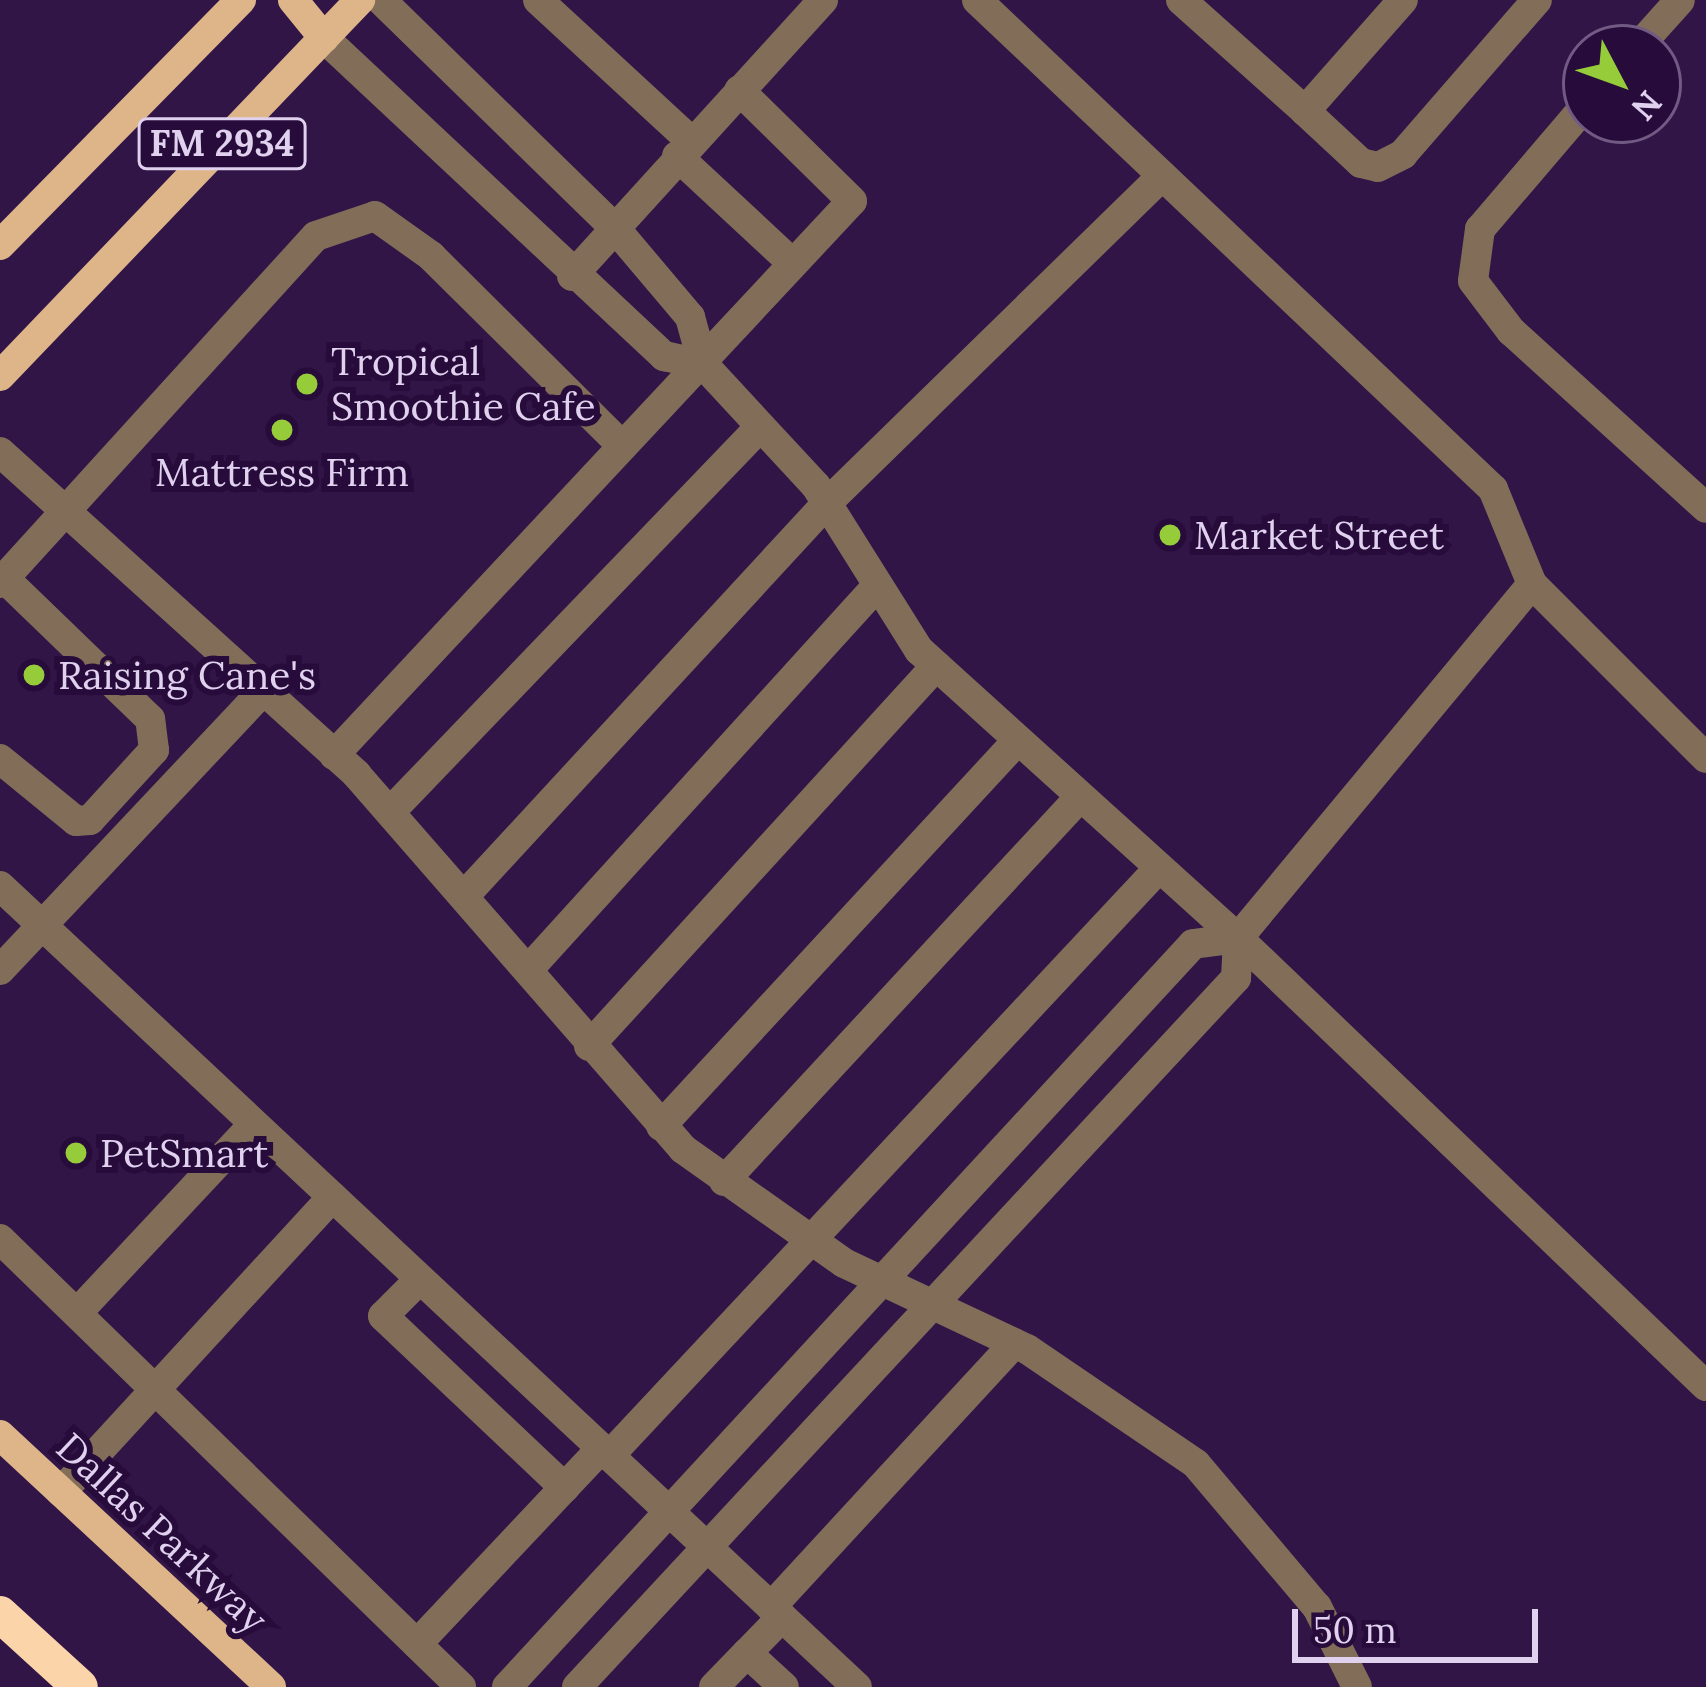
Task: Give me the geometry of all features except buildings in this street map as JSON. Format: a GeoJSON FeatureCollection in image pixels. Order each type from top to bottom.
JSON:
{"type":"FeatureCollection","features":[{"type":"Feature","properties":{"kind":"highway"},"geometry":{"type":"LineString","coordinates":[[0,1614],[80,1687]]}},
{"type":"Feature","properties":{"kind":"main road","name":"FM 2934"},"geometry":{"type":"LineString","coordinates":[[0,245],[241,0]]}},
{"type":"Feature","properties":{"kind":"main road"},"geometry":{"type":"LineString","coordinates":[[293,0],[324,38]]}},
{"type":"Feature","properties":{"kind":"main road","name":"FM 2934"},"geometry":{"type":"LineString","coordinates":[[0,376],[360,0]]}},
{"type":"Feature","properties":{"kind":"main road","name":"Dallas Parkway"},"geometry":{"type":"LineString","coordinates":[[0,1435],[272,1687]]}},
{"type":"Feature","properties":{"kind":"lane"},"geometry":{"type":"LineString","coordinates":[[381,0],[614,227],[690,316],[703,364],[829,502],[878,585],[936,665],[1238,938],[1706,1386]]}},
{"type":"Feature","properties":{"kind":"lane"},"geometry":{"type":"LineString","coordinates":[[538,0],[792,263]]}},
{"type":"Feature","properties":{"kind":"lane"},"geometry":{"type":"LineString","coordinates":[[572,276],[823,0]]}},
{"type":"Feature","properties":{"kind":"lane"},"geometry":{"type":"LineString","coordinates":[[977,0],[1493,489],[1532,584],[1706,758]]}},
{"type":"Feature","properties":{"kind":"lane"},"geometry":{"type":"LineString","coordinates":[[1181,0],[1361,163],[1378,167],[1403,154],[1537,0]]}},
{"type":"Feature","properties":{"kind":"lane"},"geometry":{"type":"LineString","coordinates":[[1305,112],[1403,0]]}},
{"type":"Feature","properties":{"kind":"lane"},"geometry":{"type":"LineString","coordinates":[[1658,24],[1680,0]]}},
{"type":"Feature","properties":{"kind":"lane"},"geometry":{"type":"LineString","coordinates":[[324,38],[572,276],[664,356],[703,364]]}},
{"type":"Feature","properties":{"kind":"lane"},"geometry":{"type":"LineString","coordinates":[[334,755],[851,201],[739,90]]}},
{"type":"Feature","properties":{"kind":"lane"},"geometry":{"type":"LineString","coordinates":[[1562,133],[1480,230],[1473,281],[1511,331],[1706,508]]}},
{"type":"Feature","properties":{"kind":"lane"},"geometry":{"type":"LineString","coordinates":[[466,894],[829,502],[1162,176]]}},
{"type":"Feature","properties":{"kind":"lane"},"geometry":{"type":"LineString","coordinates":[[0,759],[76,821],[90,820],[154,750],[150,719],[2,580],[316,236],[375,215],[430,256],[621,445]]}},
{"type":"Feature","properties":{"kind":"lane"},"geometry":{"type":"LineString","coordinates":[[391,811],[760,427]]}},
{"type":"Feature","properties":{"kind":"lane"},"geometry":{"type":"LineString","coordinates":[[0,452],[391,811],[466,894],[589,1046],[661,1126],[724,1181],[812,1242],[1015,1343],[1196,1464],[1317,1606],[1357,1687]]}},
{"type":"Feature","properties":{"kind":"lane"},"geometry":{"type":"LineString","coordinates":[[578,1687],[1236,978],[1238,938],[1532,584]]}},
{"type":"Feature","properties":{"kind":"lane"},"geometry":{"type":"LineString","coordinates":[[528,970],[878,585]]}},
{"type":"Feature","properties":{"kind":"lane"},"geometry":{"type":"LineString","coordinates":[[589,1046],[936,665]]}},
{"type":"Feature","properties":{"kind":"lane"},"geometry":{"type":"LineString","coordinates":[[0,970],[264,690]]}},
{"type":"Feature","properties":{"kind":"lane"},"geometry":{"type":"LineString","coordinates":[[661,1126],[1017,741]]}},
{"type":"Feature","properties":{"kind":"lane"},"geometry":{"type":"LineString","coordinates":[[724,1181],[1080,797]]}},
{"type":"Feature","properties":{"kind":"lane"},"geometry":{"type":"LineString","coordinates":[[418,1644],[565,1488],[812,1242],[1159,868]]}},
{"type":"Feature","properties":{"kind":"lane"},"geometry":{"type":"LineString","coordinates":[[0,886],[857,1687]]}},
{"type":"Feature","properties":{"kind":"lane"},"geometry":{"type":"LineString","coordinates":[[507,1687],[1193,944],[1238,938]]}},
{"type":"Feature","properties":{"kind":"lane"},"geometry":{"type":"LineString","coordinates":[[77,1313],[254,1124]]}},
{"type":"Feature","properties":{"kind":"lane"},"geometry":{"type":"LineString","coordinates":[[61,1492],[332,1196]]}},
{"type":"Feature","properties":{"kind":"lane"},"geometry":{"type":"LineString","coordinates":[[0,1239],[461,1687]]}},
{"type":"Feature","properties":{"kind":"lane"},"geometry":{"type":"LineString","coordinates":[[420,1279],[383,1316],[565,1488]]}},
{"type":"Feature","properties":{"kind":"lane"},"geometry":{"type":"LineString","coordinates":[[714,1687],[1015,1343]]}},
{"type":"Feature","properties":{"kind":"lane"},"geometry":{"type":"LineString","coordinates":[[747,1652],[784,1687]]}},
{"type":"Feature","properties":{"kind":"place","name":"Tropical Smoothie Cafe"},"geometry":{"type":"Point","coordinates":[307,384]}},
{"type":"Feature","properties":{"kind":"place","name":"Mattress Firm"},"geometry":{"type":"Point","coordinates":[282,430]}},
{"type":"Feature","properties":{"kind":"place","name":"Market Street"},"geometry":{"type":"Point","coordinates":[1170,535]}},
{"type":"Feature","properties":{"kind":"place","name":"Raising Cane's"},"geometry":{"type":"Point","coordinates":[34,675]}},
{"type":"Feature","properties":{"kind":"place","name":"PetSmart"},"geometry":{"type":"Point","coordinates":[76,1153]}}]}
